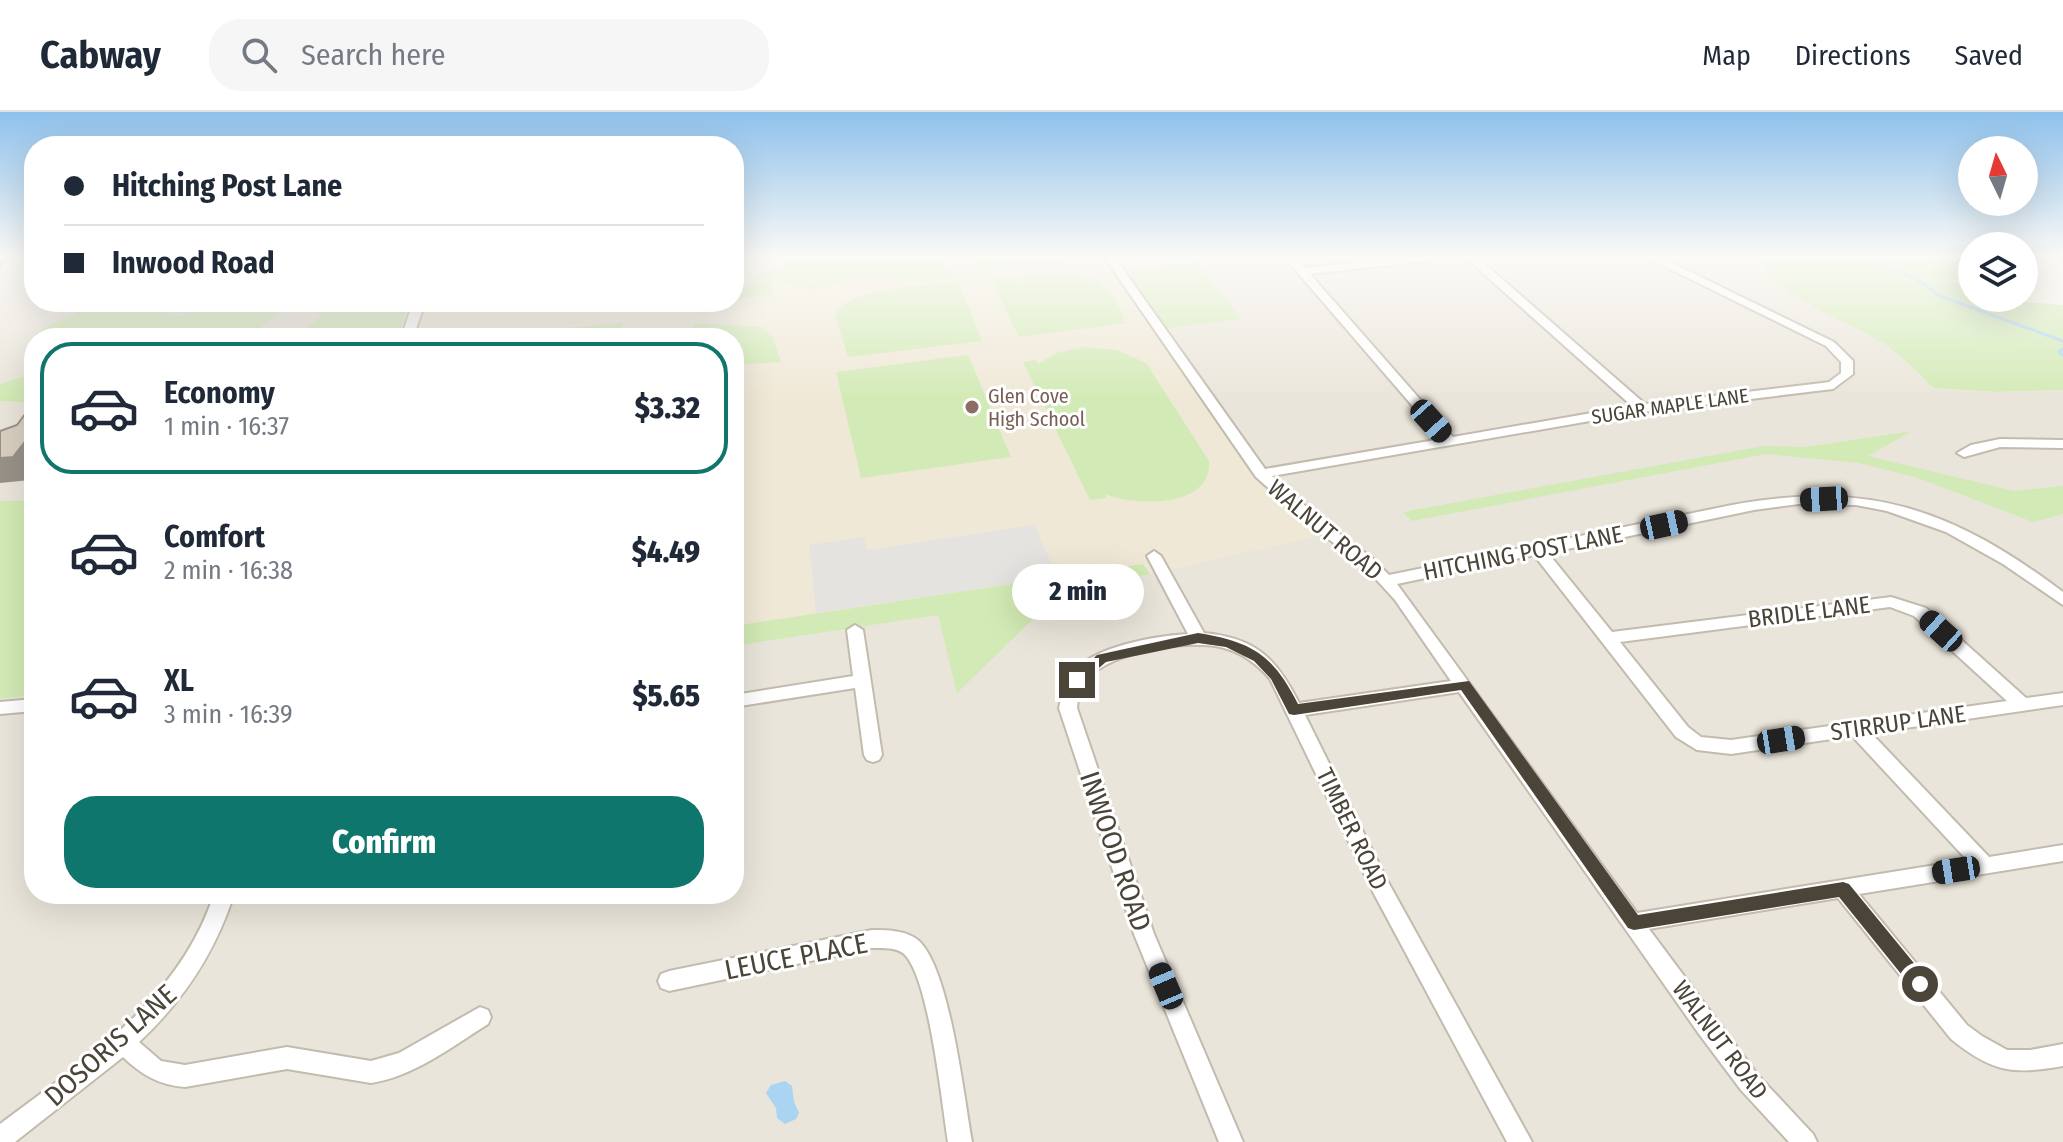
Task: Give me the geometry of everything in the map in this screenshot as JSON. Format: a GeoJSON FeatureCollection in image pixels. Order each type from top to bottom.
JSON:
{"type":"FeatureCollection","features":[{"type":"Feature","properties":{"kind":"street","name":"WALNUT ROAD"},"geometry":{"type":"LineString","coordinates":[[1144,306],[1261,474],[1386,581],[1749,1082],[1805,1142]]}},
{"type":"Feature","properties":{"kind":"street"},"geometry":{"type":"LineString","coordinates":[[1332,306],[1450,441]]}},
{"type":"Feature","properties":{"kind":"street"},"geometry":{"type":"LineString","coordinates":[[1526,306],[1642,408]]}},
{"type":"Feature","properties":{"kind":"street","name":"SUGAR MAPLE LANE"},"geometry":{"type":"LineString","coordinates":[[1261,474],[1642,408],[1822,387],[1841,380],[1847,374],[1848,366],[1841,353],[1821,339],[1753,306]]}},
{"type":"Feature","properties":{"kind":"street"},"geometry":{"type":"LineString","coordinates":[[1964,453],[1981,444],[2063,444]]}},
{"type":"Feature","properties":{"kind":"street","name":"HITCHING POST LANE"},"geometry":{"type":"LineString","coordinates":[[1386,581],[1758,505],[1824,499],[1896,509],[1955,529],[2009,558],[2063,600]]}},
{"type":"Feature","properties":{"kind":"street","name":"STIRRUP LANE"},"geometry":{"type":"LineString","coordinates":[[1538,550],[1682,732],[1697,743],[1731,747],[2063,699]]}},
{"type":"Feature","properties":{"kind":"street"},"geometry":{"type":"LineString","coordinates":[[1154,556],[1198,638]]}},
{"type":"Feature","properties":{"kind":"street","name":"BRIDLE LANE"},"geometry":{"type":"LineString","coordinates":[[1607,638],[1891,602],[1920,612],[2023,705]]}},
{"type":"Feature","properties":{"kind":"street"},"geometry":{"type":"LineString","coordinates":[[855,630],[873,755]]}},
{"type":"Feature","properties":{"kind":"street","name":"TIMBER ROAD"},"geometry":{"type":"LineString","coordinates":[[1198,638],[1229,643],[1259,657],[1277,676],[1380,886],[1520,1142]]}},
{"type":"Feature","properties":{"kind":"street","name":"INWOOD ROAD"},"geometry":{"type":"LineString","coordinates":[[1198,638],[1102,658],[1077,680],[1070,693],[1068,708],[1144,934],[1231,1142]]}},
{"type":"Feature","properties":{"kind":"street"},"geometry":{"type":"LineString","coordinates":[[744,699],[863,681]]}},
{"type":"Feature","properties":{"kind":"street"},"geometry":{"type":"LineString","coordinates":[[1294,710],[1464,685]]}},
{"type":"Feature","properties":{"kind":"street"},"geometry":{"type":"LineString","coordinates":[[0,708],[24,706]]}},
{"type":"Feature","properties":{"kind":"street"},"geometry":{"type":"LineString","coordinates":[[1856,729],[1985,866]]}},
{"type":"Feature","properties":{"kind":"street"},"geometry":{"type":"LineString","coordinates":[[1634,922],[2063,853]]}},
{"type":"Feature","properties":{"kind":"street"},"geometry":{"type":"LineString","coordinates":[[1843,889],[1959,1032],[1981,1050],[2010,1063],[2063,1055]]}},
{"type":"Feature","properties":{"kind":"street","name":"DOSORIS LANE"},"geometry":{"type":"LineString","coordinates":[[0,1139],[152,1014],[182,981],[212,930],[221,904]]}},
{"type":"Feature","properties":{"kind":"street","name":"LEUCE PLACE"},"geometry":{"type":"LineString","coordinates":[[669,981],[872,939],[905,943],[916,950],[929,977],[960,1142]]}},
{"type":"Feature","properties":{"kind":"street"},"geometry":{"type":"LineString","coordinates":[[121,1041],[156,1070],[179,1075],[207,1074],[287,1058],[348,1071],[371,1072],[398,1064],[480,1017]]}},
{"type":"Feature","properties":{"kind":"shaded area"},"geometry":{"type":"Polygon","coordinates":[[[0,306],[24,306],[24,312],[98,312],[45,328],[24,328],[24,376],[0,384],[0,306]]]}},
{"type":"Feature","properties":{"kind":"shaded area","name":"Glen Cove High School"},"geometry":{"type":"Polygon","coordinates":[[[744,306],[1141,306],[1259,475],[1327,534],[1032,600],[744,644],[744,328],[416,328],[421,312],[744,312],[744,306]]]}},
{"type":"Feature","properties":{"kind":"shaded area"},"geometry":{"type":"Polygon","coordinates":[[[1142,306],[1817,306],[1877,339],[1933,388],[1996,392],[2063,390],[2063,1142],[0,1142],[0,699],[24,696],[24,904],[744,904],[744,644],[1032,600],[1326,534],[1277,494],[1142,306]]]}},
{"type":"Feature","properties":{"kind":"shaded area"},"geometry":{"type":"Polygon","coordinates":[[[161,312],[191,312],[179,316],[161,312]]]}},
{"type":"Feature","properties":{"kind":"shaded area"},"geometry":{"type":"Polygon","coordinates":[[[279,312],[320,312],[319,318],[305,328],[261,328],[279,312]]]}},
{"type":"Feature","properties":{"kind":"shaded area"},"geometry":{"type":"Polygon","coordinates":[[[0,401],[24,402],[24,501],[0,501],[0,401]]]}},
{"type":"Feature","properties":{"kind":"shaded area"},"geometry":{"type":"Polygon","coordinates":[[[1035,525],[1057,577],[816,613],[809,545],[864,537],[867,550],[1035,525]]]}},
{"type":"Feature","properties":{"kind":"green space"},"geometry":{"type":"Polygon","coordinates":[[[968,306],[982,341],[848,357],[836,317],[841,307],[968,306]]]}},
{"type":"Feature","properties":{"kind":"green space"},"geometry":{"type":"Polygon","coordinates":[[[1004,306],[1118,306],[1126,323],[1019,337],[1004,306]]]}},
{"type":"Feature","properties":{"kind":"green space"},"geometry":{"type":"Polygon","coordinates":[[[1151,306],[1231,306],[1241,319],[1165,328],[1151,306]]]}},
{"type":"Feature","properties":{"kind":"green space"},"geometry":{"type":"Polygon","coordinates":[[[1813,306],[1958,306],[1958,312],[2038,312],[2038,306],[2063,306],[2063,390],[1996,392],[1933,388],[1884,344],[1813,306]]]}},
{"type":"Feature","properties":{"kind":"green space"},"geometry":{"type":"Polygon","coordinates":[[[78,312],[161,312],[179,316],[191,312],[279,312],[261,328],[44,328],[78,312]]]}},
{"type":"Feature","properties":{"kind":"green space"},"geometry":{"type":"Polygon","coordinates":[[[320,312],[407,312],[401,328],[305,328],[319,318],[320,312]]]}},
{"type":"Feature","properties":{"kind":"green space"},"geometry":{"type":"Polygon","coordinates":[[[622,323],[621,328],[565,328],[622,323]]]}},
{"type":"Feature","properties":{"kind":"green space"},"geometry":{"type":"Polygon","coordinates":[[[694,323],[762,327],[772,336],[781,362],[744,364],[744,328],[693,328],[694,323]]]}},
{"type":"Feature","properties":{"kind":"green space"},"geometry":{"type":"Polygon","coordinates":[[[1084,347],[1117,350],[1146,363],[1209,461],[1207,477],[1198,488],[1185,496],[1169,500],[1134,501],[1105,494],[1106,498],[1090,500],[1023,362],[1036,360],[1038,364],[1056,353],[1084,347]]]}},
{"type":"Feature","properties":{"kind":"green space"},"geometry":{"type":"Polygon","coordinates":[[[968,355],[1011,457],[861,478],[836,372],[968,355]]]}},
{"type":"Feature","properties":{"kind":"green space"},"geometry":{"type":"Polygon","coordinates":[[[24,376],[24,402],[0,401],[0,384],[24,376]]]}},
{"type":"Feature","properties":{"kind":"green space"},"geometry":{"type":"Polygon","coordinates":[[[1912,431],[1868,456],[2014,491],[2063,486],[2063,514],[2033,522],[1918,478],[1859,463],[1766,454],[1412,521],[1403,512],[1763,446],[1807,447],[1912,431]]]}},
{"type":"Feature","properties":{"kind":"green space"},"geometry":{"type":"Polygon","coordinates":[[[0,501],[24,501],[24,696],[0,699],[0,501]]]}},
{"type":"Feature","properties":{"kind":"green space"},"geometry":{"type":"Polygon","coordinates":[[[1143,564],[1150,574],[1032,600],[1032,620],[957,693],[938,615],[744,644],[744,624],[1143,564]]]}},
{"type":"Feature","properties":{"kind":"water"},"geometry":{"type":"Polygon","coordinates":[[[785,1081],[792,1086],[799,1113],[796,1119],[785,1124],[777,1118],[776,1108],[766,1093],[771,1085],[785,1081]]]}},
{"type":"Feature","properties":{"kind":"building"},"geometry":{"type":"Polygon","coordinates":[[[24,416],[24,443],[13,457],[0,458],[0,431],[17,425],[24,416]]]}},
{"type":"Feature","properties":{"kind":"waterway"},"geometry":{"type":"LineString","coordinates":[[1968,306],[2063,341]]}},
{"type":"Feature","properties":{"kind":"waterway"},"geometry":{"type":"LineString","coordinates":[[2063,349],[2059,352],[2063,355]]}},
{"type":"Feature","properties":{"kind":"place","name":"Glen Cove High School"},"geometry":{"type":"Point","coordinates":[972,407]}},
{"type":"Feature","properties":{"kind":"route"},"geometry":{"type":"LineString","coordinates":[[1077,680],[1082,672],[1102,658],[1198,638],[1242,647],[1259,657],[1277,676],[1294,710],[1464,685],[1634,922],[1843,889],[1920,984]]}}]}
